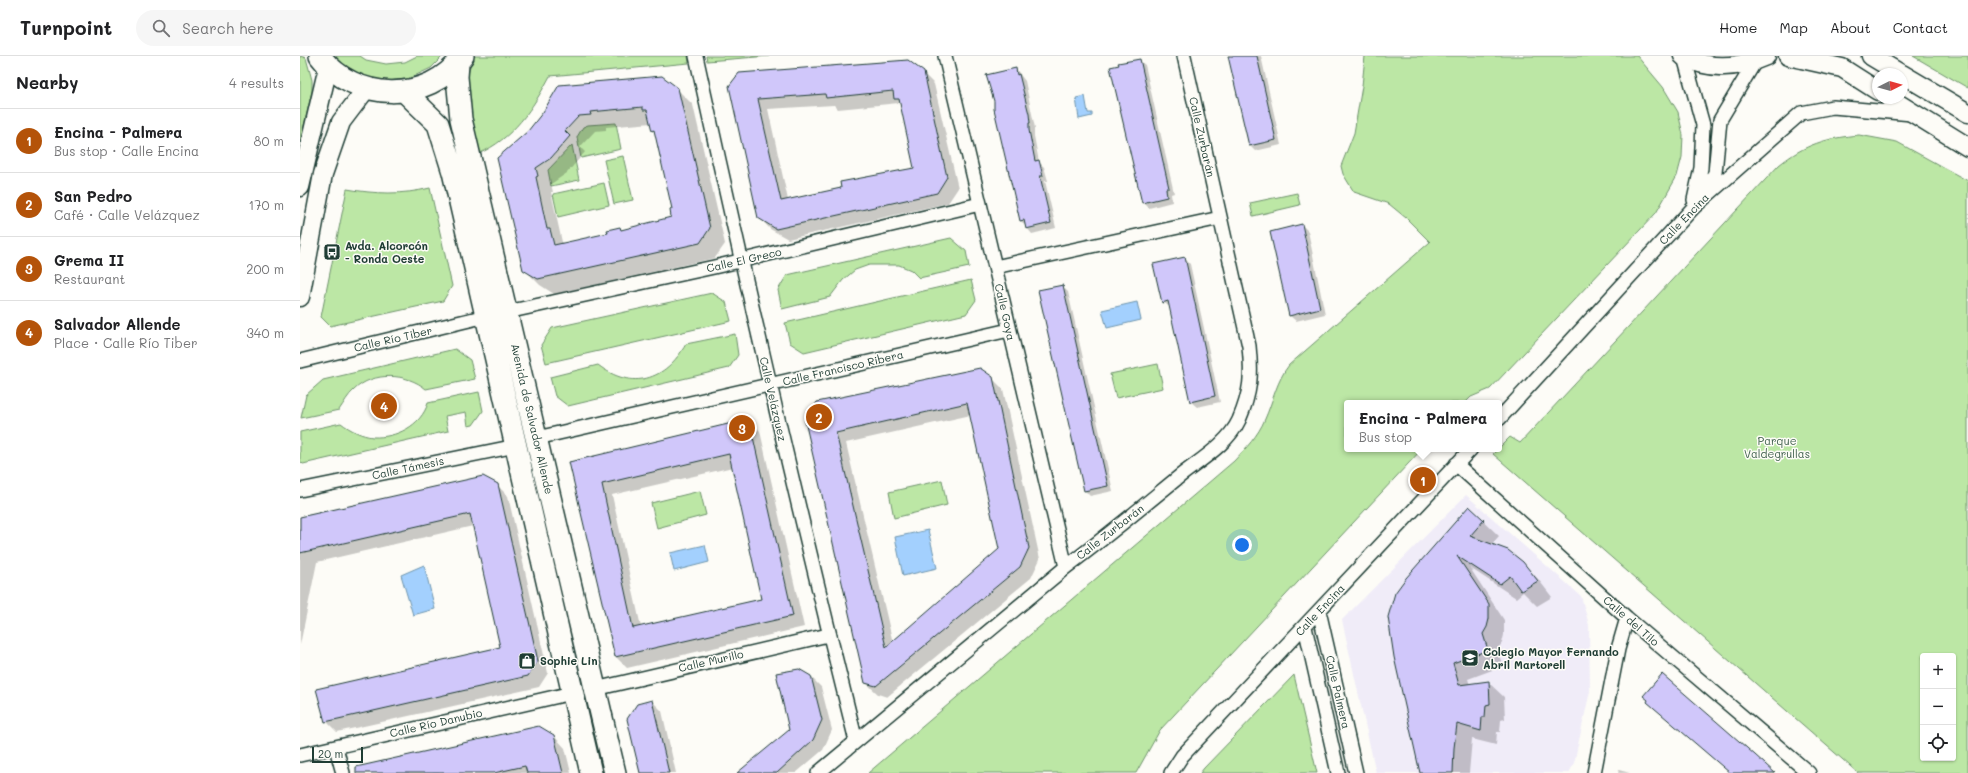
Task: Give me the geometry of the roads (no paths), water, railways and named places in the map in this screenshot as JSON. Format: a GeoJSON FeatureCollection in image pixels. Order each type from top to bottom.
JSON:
{"type":"FeatureCollection","features":[{"type":"Feature","properties":{"kind":"main road"},"geometry":{"type":"LineString","coordinates":[[1788,56],[1842,68],[1872,87]]}},
{"type":"Feature","properties":{"kind":"main road"},"geometry":{"type":"LineString","coordinates":[[1871,56],[1892,68]]}},
{"type":"Feature","properties":{"kind":"main road"},"geometry":{"type":"LineString","coordinates":[[1683,57],[1717,67],[1733,66],[1761,58]]}},
{"type":"Feature","properties":{"kind":"main road"},"geometry":{"type":"LineString","coordinates":[[324,61],[346,80],[366,89],[385,92],[405,92],[434,82],[460,60]]}},
{"type":"Feature","properties":{"kind":"main road","name":"Avenida de Salvador Allende"},"geometry":{"type":"LineString","coordinates":[[460,60],[457,77],[461,119],[615,773]]}},
{"type":"Feature","properties":{"kind":"main road"},"geometry":{"type":"LineString","coordinates":[[300,187],[324,61]]}},
{"type":"Feature","properties":{"kind":"main road"},"geometry":{"type":"LineString","coordinates":[[1908,78],[1968,113]]}},
{"type":"Feature","properties":{"kind":"main road"},"geometry":{"type":"LineString","coordinates":[[300,297],[323,174],[341,122],[366,89]]}},
{"type":"Feature","properties":{"kind":"main road","name":"Avenida de Salvador Allende"},"geometry":{"type":"LineString","coordinates":[[405,92],[438,124],[453,172],[590,773]]}},
{"type":"Feature","properties":{"kind":"main road"},"geometry":{"type":"LineString","coordinates":[[1898,104],[1968,146]]}},
{"type":"Feature","properties":{"kind":"street","name":"Calle Velázquez"},"geometry":{"type":"LineString","coordinates":[[696,56],[741,260],[828,635],[856,741]]}},
{"type":"Feature","properties":{"kind":"street","name":"Calle Goya"},"geometry":{"type":"LineString","coordinates":[[945,56],[1066,567]]}},
{"type":"Feature","properties":{"kind":"street","name":"Calle Zurbarán"},"geometry":{"type":"LineString","coordinates":[[818,773],[1066,567],[1107,536],[1223,442],[1238,421],[1247,399],[1252,375],[1249,346],[1184,56]]}},
{"type":"Feature","properties":{"kind":"street"},"geometry":{"type":"LineString","coordinates":[[1683,57],[1703,125],[1700,168],[1692,208]]}},
{"type":"Feature","properties":{"kind":"street"},"geometry":{"type":"LineString","coordinates":[[1692,208],[1715,173],[1720,120],[1761,58]]}},
{"type":"Feature","properties":{"kind":"street","name":"Calle Encina"},"geometry":{"type":"LineString","coordinates":[[1502,416],[1692,208],[1801,113],[1833,107],[1913,114]]}},
{"type":"Feature","properties":{"kind":"street","name":"Calle El Greco"},"geometry":{"type":"LineString","coordinates":[[507,312],[741,260],[980,204]]}},
{"type":"Feature","properties":{"kind":"street"},"geometry":{"type":"LineString","coordinates":[[995,267],[1220,218]]}},
{"type":"Feature","properties":{"kind":"street","name":"Calle Río Tiber"},"geometry":{"type":"LineString","coordinates":[[300,361],[486,316]]}},
{"type":"Feature","properties":{"kind":"street","name":"Calle Francisco Ribera"},"geometry":{"type":"LineString","coordinates":[[537,438],[1009,330]]}},
{"type":"Feature","properties":{"kind":"street","name":"Calle Támesis"},"geometry":{"type":"LineString","coordinates":[[300,490],[516,446]]}},
{"type":"Feature","properties":{"kind":"street","name":"Calle Encina"},"geometry":{"type":"LineString","coordinates":[[1171,773],[1182,756],[1468,452]]}},
{"type":"Feature","properties":{"kind":"street","name":"Calle del Tilo"},"geometry":{"type":"LineString","coordinates":[[1456,464],[1627,618],[1809,773]]}},
{"type":"Feature","properties":{"kind":"street","name":"Calle Palmera"},"geometry":{"type":"LineString","coordinates":[[1319,611],[1356,773]]}},
{"type":"Feature","properties":{"kind":"street"},"geometry":{"type":"LineString","coordinates":[[1594,773],[1618,649],[1627,618]]}},
{"type":"Feature","properties":{"kind":"street","name":"Calle Palmera"},"geometry":{"type":"LineString","coordinates":[[1305,627],[1338,773]]}},
{"type":"Feature","properties":{"kind":"street","name":"Calle Murillo"},"geometry":{"type":"LineString","coordinates":[[595,689],[828,635]]}},
{"type":"Feature","properties":{"kind":"street","name":"Calle Río Danubio"},"geometry":{"type":"LineString","coordinates":[[300,755],[336,748],[540,699],[572,693]]}},
{"type":"Feature","properties":{"kind":"street"},"geometry":{"type":"LineString","coordinates":[[336,748],[342,773]]}},
{"type":"Feature","properties":{"kind":"water"},"geometry":{"type":"Polygon","coordinates":[[[1085,96],[1088,113],[1092,113],[1092,116],[1079,119],[1076,98],[1085,96]]]}},
{"type":"Feature","properties":{"kind":"water"},"geometry":{"type":"Polygon","coordinates":[[[1137,302],[1141,320],[1107,328],[1102,310],[1137,302]]]}},
{"type":"Feature","properties":{"kind":"water"},"geometry":{"type":"Polygon","coordinates":[[[928,530],[937,568],[903,576],[895,537],[928,530]]]}},
{"type":"Feature","properties":{"kind":"water"},"geometry":{"type":"Polygon","coordinates":[[[705,545],[709,562],[674,571],[670,553],[705,545]]]}},
{"type":"Feature","properties":{"kind":"water"},"geometry":{"type":"Polygon","coordinates":[[[424,565],[435,609],[413,615],[401,575],[424,565]]]}},
{"type":"Feature","properties":{"kind":"place","name":"Avda. Alcorcón - Ronda Oeste"},"geometry":{"type":"Point","coordinates":[332,252]}},
{"type":"Feature","properties":{"kind":"place","name":"Salvador Allende"},"geometry":{"type":"Point","coordinates":[384,406]}},
{"type":"Feature","properties":{"kind":"place","name":"San Pedro"},"geometry":{"type":"Point","coordinates":[819,417]}},
{"type":"Feature","properties":{"kind":"place","name":"Grema II"},"geometry":{"type":"Point","coordinates":[742,428]}},
{"type":"Feature","properties":{"kind":"place","name":"Encina - Palmera"},"geometry":{"type":"Point","coordinates":[1423,480]}},
{"type":"Feature","properties":{"kind":"place","name":"Colegio Mayor Fernando Abril Martorell"},"geometry":{"type":"Point","coordinates":[1470,658]}},
{"type":"Feature","properties":{"kind":"place","name":"Sophie Lin"},"geometry":{"type":"Point","coordinates":[527,661]}},
{"type":"Feature","properties":{"kind":"park label","name":"Parque Valdegrullas"},"geometry":{"type":"Point","coordinates":[1777,447]}}]}
